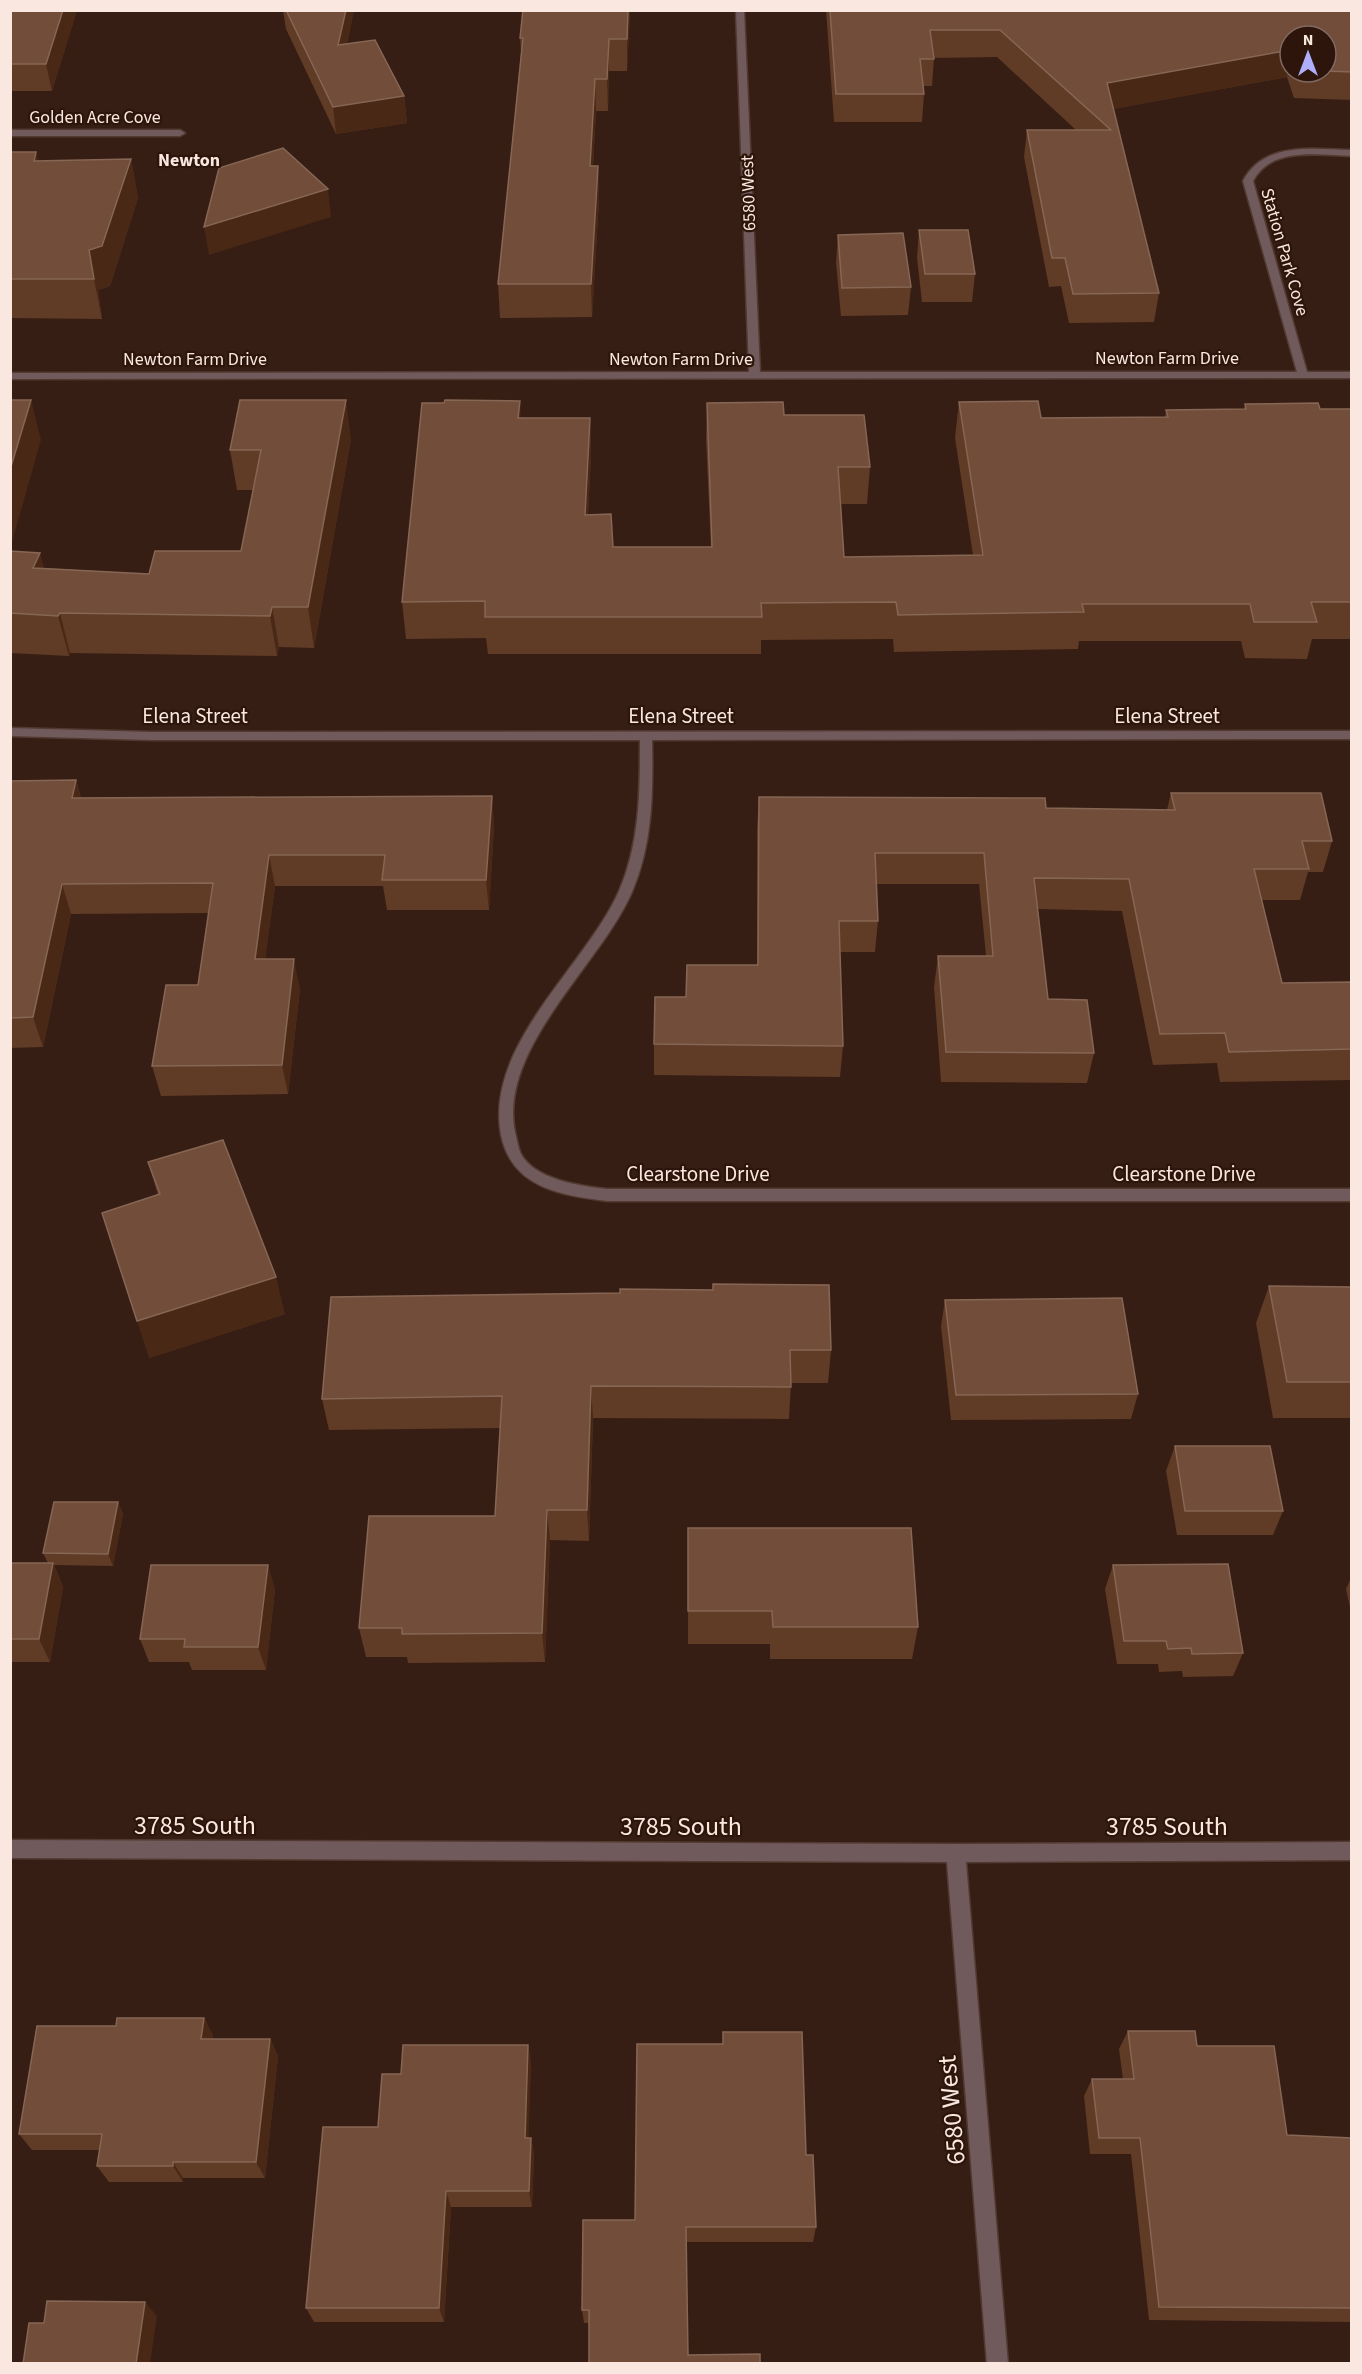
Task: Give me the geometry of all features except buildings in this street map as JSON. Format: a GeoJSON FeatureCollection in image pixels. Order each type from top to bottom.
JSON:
{"type":"FeatureCollection","features":[{"type":"Feature","properties":{"kind":"street","name":"6580 West"},"geometry":{"type":"LineString","coordinates":[[740,10],[755,375]]}},
{"type":"Feature","properties":{"kind":"street","name":"Golden Acre Cove"},"geometry":{"type":"LineString","coordinates":[[10,133],[180,133]]}},
{"type":"Feature","properties":{"kind":"street","name":"Station Park Cove"},"geometry":{"type":"LineString","coordinates":[[1304,375],[1248,181],[1250,172],[1269,158],[1293,154],[1352,153]]}},
{"type":"Feature","properties":{"kind":"street","name":"Newton Farm Drive"},"geometry":{"type":"LineString","coordinates":[[10,376],[1352,375]]}},
{"type":"Feature","properties":{"kind":"street","name":"Elena Street"},"geometry":{"type":"LineString","coordinates":[[10,732],[151,736],[1352,735]]}},
{"type":"Feature","properties":{"kind":"street","name":"Clearstone Drive"},"geometry":{"type":"LineString","coordinates":[[646,735],[646,808],[637,863],[611,921],[552,1002],[536,1029],[515,1073],[509,1094],[508,1136],[515,1157],[531,1172],[552,1185],[607,1195],[1352,1195]]}},
{"type":"Feature","properties":{"kind":"street","name":"3785 South"},"geometry":{"type":"LineString","coordinates":[[10,1850],[956,1853],[1352,1851]]}},
{"type":"Feature","properties":{"kind":"street","name":"6580 West"},"geometry":{"type":"LineString","coordinates":[[956,1853],[998,2364]]}},
{"type":"Feature","properties":{"kind":"district","name":"Newton"},"geometry":{"type":"Point","coordinates":[189,160]}}]}
